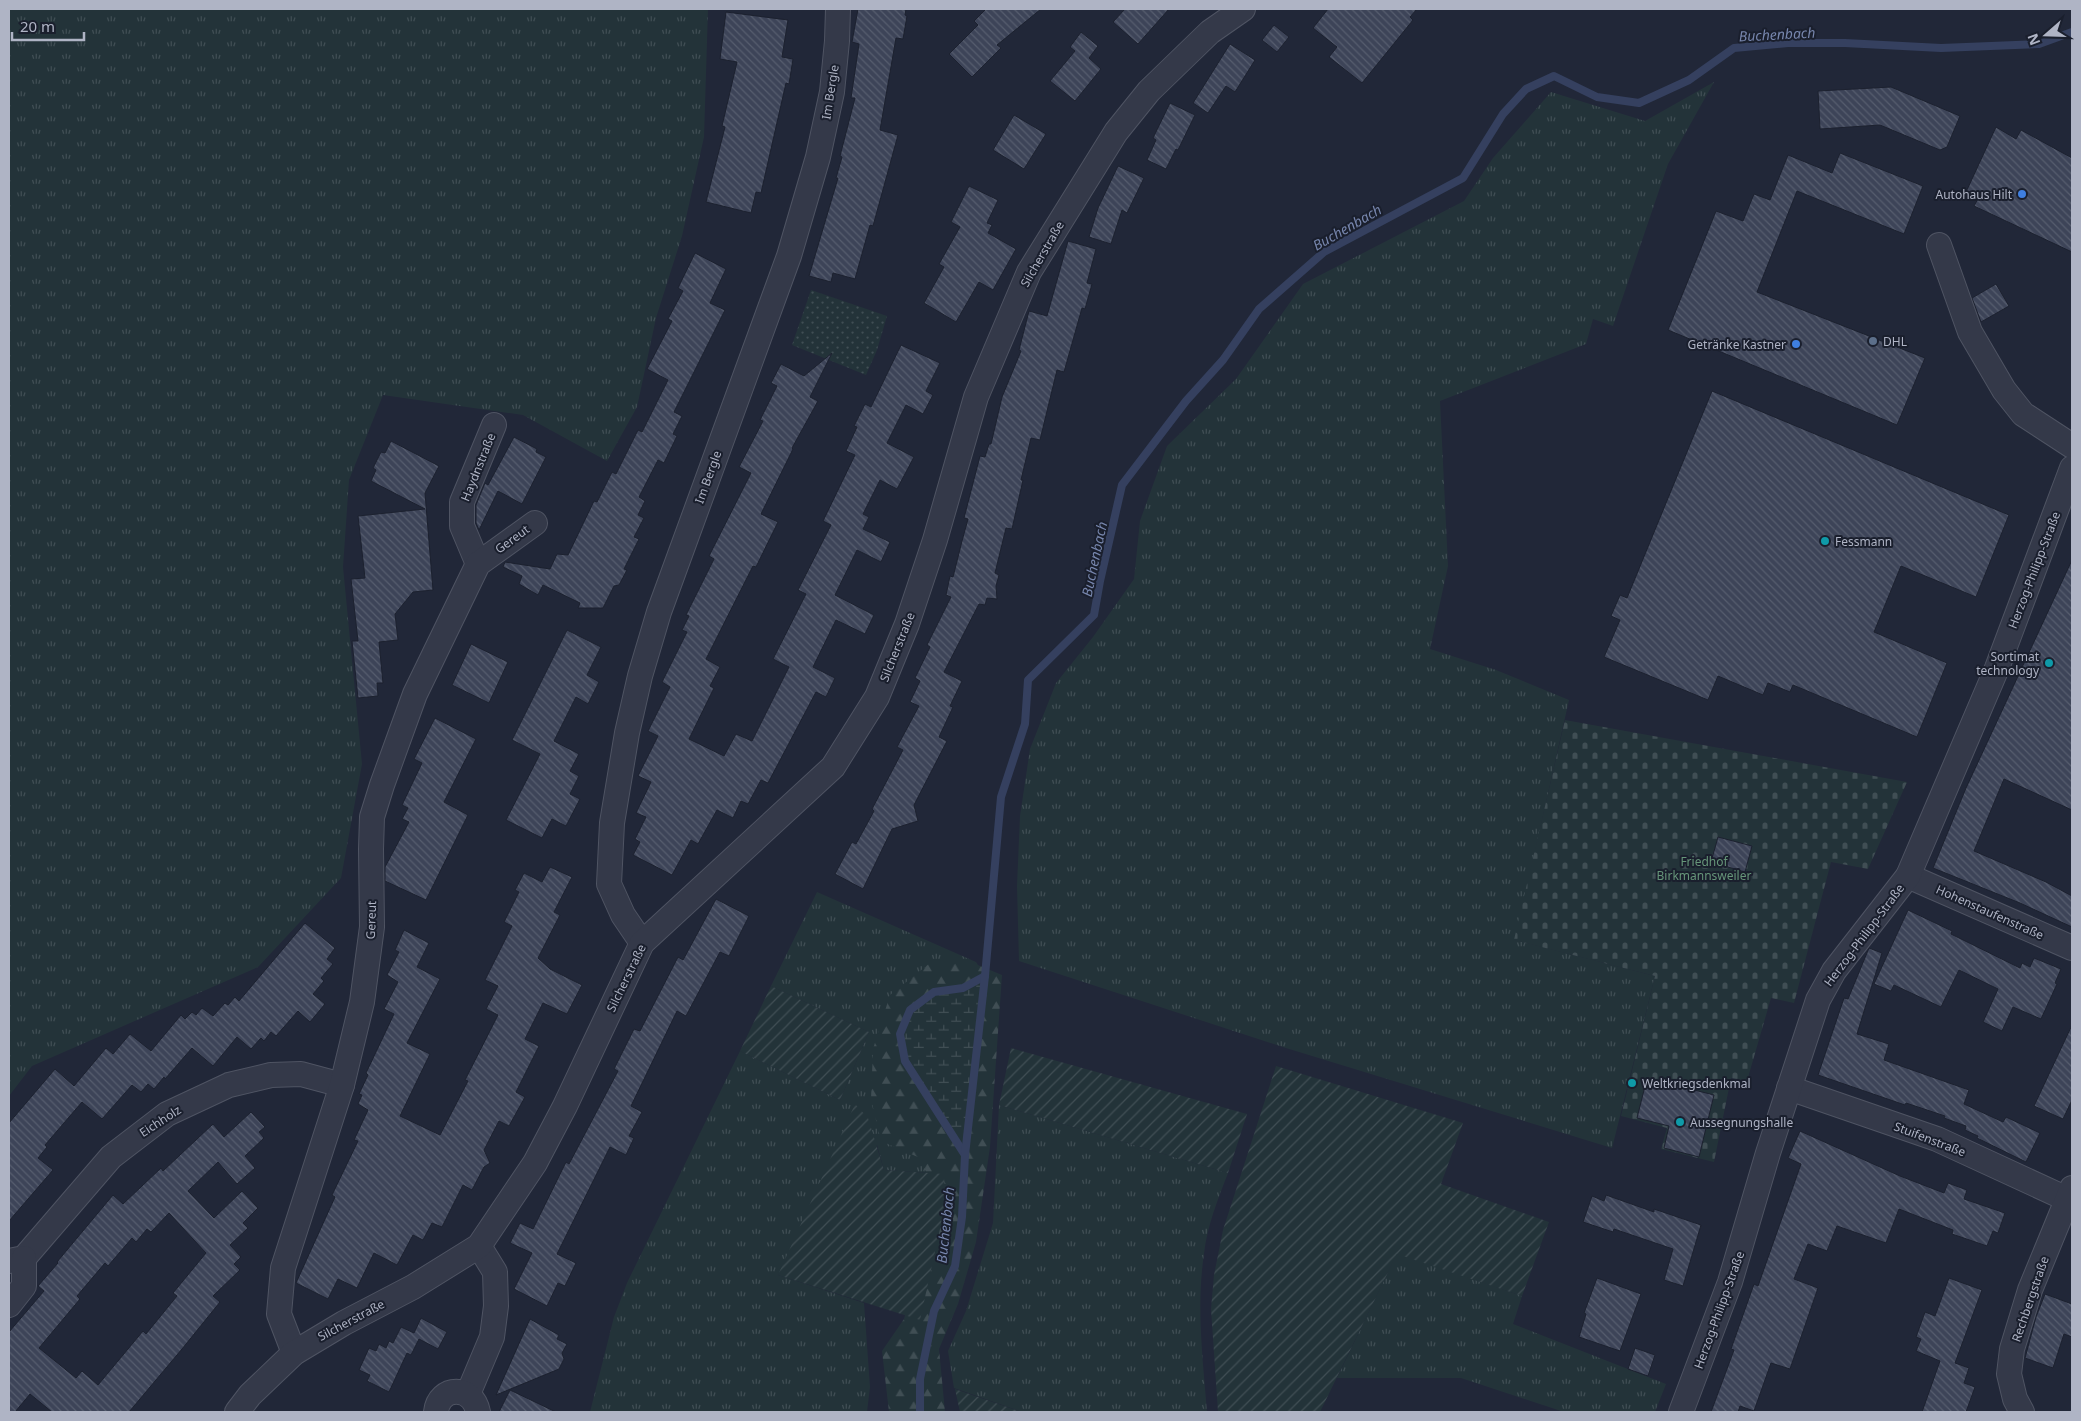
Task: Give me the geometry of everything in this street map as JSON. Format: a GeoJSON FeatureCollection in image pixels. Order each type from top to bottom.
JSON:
{"type":"FeatureCollection","features":[{"type":"Feature","properties":{"kind":"street","name":"Im Bergle"},"geometry":{"type":"LineString","coordinates":[[642,943],[623,915],[609,884],[612,823],[627,733],[640,676],[659,612],[789,256],[818,157],[832,92],[838,9]]}},
{"type":"Feature","properties":{"kind":"street","name":"Silcherstraße"},"geometry":{"type":"LineString","coordinates":[[237,1412],[250,1395],[294,1353],[344,1323],[413,1287],[479,1246],[535,1163],[642,943],[833,766],[877,697],[908,624],[935,540],[976,397],[1029,272],[1116,132],[1148,91],[1210,32],[1243,9]]}},
{"type":"Feature","properties":{"kind":"street"},"geometry":{"type":"LineString","coordinates":[[1939,245],[1970,332],[2004,390],[2023,414],[2072,446]]}},
{"type":"Feature","properties":{"kind":"street","name":"Haydnstraße"},"geometry":{"type":"LineString","coordinates":[[478,564],[462,526],[462,502],[494,425]]}},
{"type":"Feature","properties":{"kind":"street","name":"Herzog-Philipp-Straße"},"geometry":{"type":"LineString","coordinates":[[1681,1412],[1730,1282],[1818,1000],[1834,971],[1908,876],[1997,668],[2072,468]]}},
{"type":"Feature","properties":{"kind":"street","name":"Gereut"},"geometry":{"type":"LineString","coordinates":[[294,1353],[279,1314],[282,1268],[342,1084],[362,1002],[372,927],[370,849],[372,817],[415,694],[478,564],[535,522]]}},
{"type":"Feature","properties":{"kind":"street","name":"Hohenstaufenstraße"},"geometry":{"type":"LineString","coordinates":[[1908,876],[2072,948]]}},
{"type":"Feature","properties":{"kind":"street","name":"Eichholz"},"geometry":{"type":"LineString","coordinates":[[9,1305],[24,1286],[16,1260],[111,1157],[167,1114],[229,1085],[271,1075],[301,1074],[342,1084]]}},
{"type":"Feature","properties":{"kind":"street","name":"Stuifenstraße"},"geometry":{"type":"LineString","coordinates":[[1789,1088],[1937,1139],[2070,1193]]}},
{"type":"Feature","properties":{"kind":"street","name":"Rechbergstraße"},"geometry":{"type":"LineString","coordinates":[[2022,1412],[2016,1399],[2010,1374],[2012,1349],[2030,1290],[2070,1193]]}},
{"type":"Feature","properties":{"kind":"street"},"geometry":{"type":"LineString","coordinates":[[436,1412],[439,1401],[449,1393],[456,1392],[473,1403],[492,1337],[496,1306],[495,1272],[479,1246]]}},
{"type":"Feature","properties":{"kind":"green space"},"geometry":{"type":"Polygon","coordinates":[[[9,9],[708,9],[704,137],[682,236],[656,318],[637,407],[607,461],[523,415],[383,395],[349,480],[343,567],[362,764],[341,878],[258,967],[32,1066],[9,1096],[9,9]]]}},
{"type":"Feature","properties":{"kind":"green space"},"geometry":{"type":"Polygon","coordinates":[[[1714,82],[1668,164],[1613,326],[1593,319],[1586,344],[1440,401],[1448,566],[1430,649],[1496,670],[1569,700],[1515,940],[1655,976],[1612,1148],[1286,1048],[1019,961],[1017,886],[1020,816],[1030,749],[1056,683],[1093,637],[1134,579],[1140,521],[1167,446],[1236,379],[1303,284],[1464,201],[1493,158],[1551,92],[1645,121],[1714,82]]]}},
{"type":"Feature","properties":{"kind":"green space"},"geometry":{"type":"Polygon","coordinates":[[[811,290],[887,316],[877,350],[866,375],[792,345],[811,290]]]}},
{"type":"Feature","properties":{"kind":"green space","name":"Friedhof Birkmannsweiler"},"geometry":{"type":"Polygon","coordinates":[[[1565,720],[1907,782],[1868,869],[1831,862],[1794,1003],[1771,998],[1747,1081],[1731,1078],[1714,1162],[1661,1149],[1667,1128],[1621,1116],[1655,976],[1514,940],[1565,720]]]}},
{"type":"Feature","properties":{"kind":"green space"},"geometry":{"type":"Polygon","coordinates":[[[817,892],[976,962],[985,976],[944,1174],[884,1170],[877,1145],[778,1275],[864,1303],[870,1387],[867,1412],[590,1412],[614,1317],[627,1283],[740,1051],[840,1100],[869,1032],[771,986],[817,892]]]}},
{"type":"Feature","properties":{"kind":"green space"},"geometry":{"type":"Polygon","coordinates":[[[963,959],[1002,975],[990,1147],[976,1242],[958,1304],[939,1349],[945,1412],[889,1412],[882,1351],[904,1319],[936,1195],[920,1158],[881,1141],[871,1099],[873,1049],[890,995],[930,963],[963,959]]]}},
{"type":"Feature","properties":{"kind":"green space"},"geometry":{"type":"Polygon","coordinates":[[[985,976],[965,1155],[905,1061],[900,1034],[910,1010],[934,992],[963,988],[985,976]]]}},
{"type":"Feature","properties":{"kind":"green space"},"geometry":{"type":"Polygon","coordinates":[[[771,986],[869,1032],[840,1100],[740,1051],[771,986]]]}},
{"type":"Feature","properties":{"kind":"green space"},"geometry":{"type":"Polygon","coordinates":[[[1011,1048],[1247,1114],[1228,1173],[999,1105],[1011,1048]]]}},
{"type":"Feature","properties":{"kind":"green space"},"geometry":{"type":"Polygon","coordinates":[[[1276,1066],[1463,1123],[1441,1184],[1549,1222],[1522,1296],[1397,1254],[1320,1412],[1218,1412],[1211,1309],[1214,1275],[1223,1230],[1276,1066]]]}},
{"type":"Feature","properties":{"kind":"green space"},"geometry":{"type":"Polygon","coordinates":[[[855,1104],[868,1118],[884,1170],[944,1174],[945,1206],[920,1320],[778,1275],[855,1104]]]}},
{"type":"Feature","properties":{"kind":"green space"},"geometry":{"type":"Polygon","coordinates":[[[999,1105],[1228,1173],[1210,1223],[1205,1244],[1202,1274],[1200,1314],[1207,1412],[1022,1412],[954,1388],[948,1351],[966,1311],[993,1223],[999,1105]]]}},
{"type":"Feature","properties":{"kind":"green space"},"geometry":{"type":"Polygon","coordinates":[[[1397,1253],[1522,1296],[1513,1324],[1666,1384],[1655,1412],[1564,1412],[1461,1378],[1337,1378],[1397,1253]]]}},
{"type":"Feature","properties":{"kind":"green space"},"geometry":{"type":"Polygon","coordinates":[[[955,1389],[1022,1412],[960,1412],[955,1389]]]}},
{"type":"Feature","properties":{"kind":"building"},"geometry":{"type":"Polygon","coordinates":[[[858,9],[906,9],[905,15],[907,16],[903,39],[896,38],[880,130],[898,135],[873,226],[870,225],[855,279],[833,273],[831,282],[809,276],[838,178],[836,178],[842,157],[840,156],[855,98],[851,98],[859,44],[852,42],[858,9]]]}},
{"type":"Feature","properties":{"kind":"building"},"geometry":{"type":"Polygon","coordinates":[[[986,9],[1041,9],[997,45],[1001,48],[972,77],[949,54],[978,25],[974,21],[986,9]]]}},
{"type":"Feature","properties":{"kind":"building"},"geometry":{"type":"Polygon","coordinates":[[[1125,9],[1169,9],[1138,44],[1113,22],[1125,9]]]}},
{"type":"Feature","properties":{"kind":"building"},"geometry":{"type":"Polygon","coordinates":[[[1328,9],[1417,9],[1410,17],[1413,20],[1362,83],[1329,57],[1337,47],[1313,28],[1328,9]]]}},
{"type":"Feature","properties":{"kind":"building"},"geometry":{"type":"Polygon","coordinates":[[[726,12],[788,20],[782,57],[793,59],[789,84],[786,83],[761,193],[756,192],[751,213],[706,202],[725,127],[722,126],[737,62],[720,59],[726,12]]]}},
{"type":"Feature","properties":{"kind":"building"},"geometry":{"type":"Polygon","coordinates":[[[1274,25],[1289,37],[1277,52],[1262,40],[1274,25]]]}},
{"type":"Feature","properties":{"kind":"building"},"geometry":{"type":"Polygon","coordinates":[[[1081,32],[1098,46],[1089,58],[1101,69],[1075,101],[1050,81],[1075,51],[1070,47],[1081,32]]]}},
{"type":"Feature","properties":{"kind":"building"},"geometry":{"type":"Polygon","coordinates":[[[1230,44],[1255,60],[1235,92],[1226,86],[1208,113],[1193,103],[1230,44]]]}},
{"type":"Feature","properties":{"kind":"building"},"geometry":{"type":"Polygon","coordinates":[[[1891,87],[1960,116],[1947,147],[1940,150],[1880,125],[1820,129],[1818,91],[1891,87]]]}},
{"type":"Feature","properties":{"kind":"building"},"geometry":{"type":"Polygon","coordinates":[[[1170,103],[1195,115],[1178,150],[1176,149],[1166,169],[1147,160],[1156,140],[1153,138],[1170,103]]]}},
{"type":"Feature","properties":{"kind":"building"},"geometry":{"type":"Polygon","coordinates":[[[1014,115],[1046,134],[1024,169],[993,150],[1014,115]]]}},
{"type":"Feature","properties":{"kind":"building","name":"Autohaus Hilt"},"geometry":{"type":"Polygon","coordinates":[[[1996,127],[2016,139],[2021,130],[2072,158],[2072,252],[1974,206],[1979,197],[1966,192],[1996,127]]]}},
{"type":"Feature","properties":{"kind":"building"},"geometry":{"type":"Polygon","coordinates":[[[1840,153],[1923,186],[1904,234],[1797,191],[1757,292],[1925,358],[1897,425],[1668,330],[1716,211],[1743,221],[1754,194],[1770,200],[1788,155],[1832,173],[1840,153]]]}},
{"type":"Feature","properties":{"kind":"building"},"geometry":{"type":"Polygon","coordinates":[[[1118,166],[1144,178],[1127,213],[1122,210],[1111,244],[1089,237],[1098,208],[1118,166]]]}},
{"type":"Feature","properties":{"kind":"building"},"geometry":{"type":"Polygon","coordinates":[[[969,186],[998,200],[987,223],[992,225],[988,233],[1016,249],[993,290],[979,282],[956,322],[924,303],[944,267],[939,264],[960,227],[951,222],[969,186]]]}},
{"type":"Feature","properties":{"kind":"building"},"geometry":{"type":"Polygon","coordinates":[[[1068,241],[1096,249],[1087,283],[1092,284],[1085,309],[1082,308],[1064,372],[1057,370],[1040,440],[1031,438],[1012,529],[1006,528],[995,573],[999,575],[996,586],[997,599],[987,598],[985,605],[979,604],[944,672],[962,681],[950,706],[953,707],[939,737],[947,741],[914,805],[918,821],[892,829],[863,889],[835,874],[852,842],[856,844],[903,750],[897,747],[919,706],[910,702],[920,681],[915,678],[930,647],[927,645],[951,597],[946,595],[950,576],[953,577],[968,519],[964,518],[980,456],[985,457],[989,444],[991,444],[1002,397],[1021,351],[1019,350],[1029,311],[1047,316],[1068,241]]]}},
{"type":"Feature","properties":{"kind":"building"},"geometry":{"type":"Polygon","coordinates":[[[695,253],[726,269],[710,303],[725,310],[674,412],[682,416],[673,434],[677,436],[664,463],[658,460],[639,497],[645,501],[638,515],[644,518],[634,537],[639,539],[624,569],[627,570],[619,585],[614,586],[603,608],[578,608],[580,603],[543,585],[538,595],[519,584],[522,576],[503,567],[505,562],[550,569],[557,554],[568,555],[594,501],[597,502],[612,472],[616,474],[638,430],[642,432],[668,380],[647,369],[672,321],[668,319],[683,291],[678,288],[695,253]]]}},
{"type":"Feature","properties":{"kind":"building"},"geometry":{"type":"Polygon","coordinates":[[[1996,284],[2009,306],[1981,322],[1972,298],[1996,284]]]}},
{"type":"Feature","properties":{"kind":"building"},"geometry":{"type":"Polygon","coordinates":[[[901,345],[940,363],[926,391],[933,395],[923,414],[906,405],[887,443],[914,457],[897,489],[880,480],[863,514],[869,517],[863,529],[890,542],[881,562],[857,550],[835,595],[874,615],[865,634],[836,620],[813,667],[835,678],[826,697],[816,692],[768,783],[761,780],[748,804],[741,801],[733,818],[717,810],[698,844],[691,840],[672,875],[633,855],[640,842],[635,839],[646,817],[636,813],[651,782],[638,776],[658,736],[648,731],[670,687],[662,682],[687,632],[682,630],[689,616],[686,615],[714,559],[709,556],[751,473],[739,467],[763,421],[760,420],[777,386],[771,383],[781,364],[804,376],[832,353],[810,397],[818,401],[792,448],[761,514],[778,522],[756,567],[753,566],[706,659],[720,667],[710,686],[714,688],[689,739],[724,756],[736,734],[752,741],[789,667],[773,659],[806,594],[798,590],[831,525],[823,521],[855,455],[846,451],[857,427],[854,426],[865,404],[871,407],[901,345]]]}},
{"type":"Feature","properties":{"kind":"building","name":"Fessmann"},"geometry":{"type":"Polygon","coordinates":[[[1712,391],[2009,515],[1976,597],[1901,566],[1874,632],[1947,663],[1917,737],[1793,685],[1790,692],[1768,683],[1763,695],[1718,676],[1708,700],[1604,657],[1620,620],[1611,616],[1620,595],[1627,598],[1712,391]]]}},
{"type":"Feature","properties":{"kind":"building"},"geometry":{"type":"Polygon","coordinates":[[[514,437],[537,449],[536,452],[546,457],[522,504],[498,491],[479,530],[476,523],[476,505],[485,483],[488,485],[514,437]]]}},
{"type":"Feature","properties":{"kind":"building"},"geometry":{"type":"Polygon","coordinates":[[[391,441],[439,466],[425,493],[433,590],[413,592],[395,614],[398,640],[379,642],[383,683],[377,683],[378,696],[358,698],[352,641],[358,641],[351,579],[365,578],[358,516],[425,509],[371,481],[376,470],[373,468],[381,452],[385,453],[391,441]]]}},
{"type":"Feature","properties":{"kind":"building","name":"Sortimat technology"},"geometry":{"type":"Polygon","coordinates":[[[2072,560],[2072,810],[2004,779],[1974,851],[2046,882],[2072,896],[2072,927],[2020,903],[1933,868],[1966,788],[2072,560]]]}},
{"type":"Feature","properties":{"kind":"building"},"geometry":{"type":"Polygon","coordinates":[[[567,630],[601,647],[587,675],[599,682],[588,704],[576,697],[554,741],[579,754],[570,771],[579,776],[570,794],[580,799],[566,826],[552,819],[542,838],[506,820],[540,754],[512,740],[567,630]]]}},
{"type":"Feature","properties":{"kind":"building"},"geometry":{"type":"Polygon","coordinates":[[[471,644],[508,662],[489,703],[452,685],[471,644]]]}},
{"type":"Feature","properties":{"kind":"building"},"geometry":{"type":"Polygon","coordinates":[[[435,718],[476,739],[444,802],[468,815],[426,900],[385,881],[385,867],[409,822],[402,819],[408,808],[402,805],[422,763],[414,759],[435,718]]]}},
{"type":"Feature","properties":{"kind":"building"},"geometry":{"type":"Polygon","coordinates":[[[1718,837],[1752,846],[1745,872],[1711,862],[1718,837]]]}},
{"type":"Feature","properties":{"kind":"building"},"geometry":{"type":"Polygon","coordinates":[[[550,867],[572,877],[554,912],[560,915],[538,958],[550,969],[582,985],[567,1014],[543,1003],[525,1039],[539,1046],[516,1092],[525,1097],[509,1126],[499,1121],[484,1150],[490,1163],[484,1167],[472,1190],[463,1185],[442,1227],[432,1223],[423,1240],[413,1235],[397,1265],[374,1253],[357,1288],[338,1279],[328,1299],[296,1283],[335,1197],[332,1195],[358,1141],[354,1140],[368,1110],[358,1104],[362,1095],[359,1094],[368,1075],[366,1073],[394,1014],[384,1009],[398,982],[387,975],[399,952],[395,950],[404,930],[429,943],[417,967],[440,979],[407,1043],[430,1054],[400,1116],[440,1135],[468,1081],[465,1080],[498,1015],[486,1009],[498,986],[485,980],[512,926],[504,922],[519,892],[515,890],[524,873],[542,882],[550,867]]]}},
{"type":"Feature","properties":{"kind":"building"},"geometry":{"type":"Polygon","coordinates":[[[716,899],[749,916],[729,956],[720,952],[686,1016],[677,1011],[631,1106],[642,1112],[629,1136],[634,1138],[626,1155],[610,1147],[557,1254],[576,1263],[565,1286],[558,1283],[547,1306],[514,1289],[532,1253],[510,1243],[520,1223],[533,1229],[566,1162],[569,1164],[618,1071],[614,1069],[634,1029],[640,1031],[678,957],[683,960],[716,899]]]}},
{"type":"Feature","properties":{"kind":"building"},"geometry":{"type":"Polygon","coordinates":[[[1908,910],[1952,931],[1951,934],[2020,968],[2022,963],[2030,967],[2034,958],[2061,969],[2055,983],[2057,984],[2041,1019],[2013,1007],[2002,1031],[1983,1022],[1998,989],[1959,970],[1941,1007],[1894,985],[1891,991],[1874,984],[1908,910]]]}},
{"type":"Feature","properties":{"kind":"building"},"geometry":{"type":"Polygon","coordinates":[[[305,923],[335,948],[327,959],[333,964],[321,978],[324,981],[313,994],[325,1004],[310,1022],[298,1011],[276,1036],[271,1032],[264,1041],[261,1038],[251,1049],[237,1037],[213,1066],[192,1048],[154,1089],[148,1084],[141,1092],[132,1085],[102,1119],[82,1102],[45,1145],[47,1147],[38,1158],[53,1170],[9,1221],[9,1123],[55,1069],[74,1086],[106,1048],[113,1054],[130,1034],[151,1051],[181,1015],[185,1019],[192,1012],[196,1015],[202,1008],[213,1016],[225,1003],[228,1005],[235,997],[239,1001],[305,923]]]}},
{"type":"Feature","properties":{"kind":"building"},"geometry":{"type":"Polygon","coordinates":[[[1869,948],[1882,953],[1857,1034],[1889,1044],[1884,1060],[1969,1090],[1964,1104],[2003,1122],[2006,1117],[2040,1133],[2026,1162],[1977,1138],[1978,1136],[1965,1130],[1966,1126],[1944,1118],[1945,1116],[1906,1103],[1905,1105],[1818,1075],[1844,998],[1848,999],[1869,948]]]}},
{"type":"Feature","properties":{"kind":"building"},"geometry":{"type":"Polygon","coordinates":[[[2072,1025],[2072,1100],[2063,1119],[2034,1106],[2072,1025]]]}},
{"type":"Feature","properties":{"kind":"building","name":"Aussegnungshalle"},"geometry":{"type":"Polygon","coordinates":[[[1647,1078],[1714,1095],[1699,1157],[1664,1148],[1669,1126],[1637,1118],[1647,1078]]]}},
{"type":"Feature","properties":{"kind":"building"},"geometry":{"type":"Polygon","coordinates":[[[251,1112],[265,1127],[259,1132],[264,1138],[245,1156],[255,1168],[237,1184],[218,1162],[188,1191],[214,1218],[242,1191],[258,1208],[243,1223],[248,1228],[230,1245],[241,1257],[234,1264],[240,1270],[213,1296],[220,1302],[129,1412],[52,1412],[30,1394],[15,1412],[9,1412],[9,1332],[44,1291],[38,1286],[113,1195],[123,1204],[161,1168],[163,1171],[213,1124],[224,1137],[251,1112]],[[169,1213],[151,1232],[147,1229],[136,1242],[132,1238],[108,1266],[105,1263],[77,1296],[80,1299],[39,1348],[76,1378],[82,1371],[98,1385],[143,1331],[146,1334],[177,1296],[173,1293],[206,1253],[169,1213]]]}},
{"type":"Feature","properties":{"kind":"building"},"geometry":{"type":"Polygon","coordinates":[[[1800,1131],[1900,1176],[1944,1193],[1948,1183],[1967,1190],[1964,1199],[2005,1213],[1998,1233],[1993,1231],[1987,1246],[1952,1234],[1953,1230],[1899,1209],[1886,1243],[1837,1226],[1827,1251],[1808,1244],[1794,1279],[1818,1288],[1790,1369],[1771,1363],[1754,1411],[1740,1406],[1738,1412],[1711,1412],[1734,1350],[1731,1349],[1754,1284],[1758,1286],[1801,1164],[1788,1158],[1800,1131]]]}},
{"type":"Feature","properties":{"kind":"building"},"geometry":{"type":"Polygon","coordinates":[[[1606,1195],[1654,1212],[1654,1209],[1701,1225],[1683,1286],[1664,1280],[1673,1249],[1614,1229],[1613,1232],[1583,1222],[1592,1196],[1604,1201],[1606,1195]]]}},
{"type":"Feature","properties":{"kind":"building"},"geometry":{"type":"Polygon","coordinates":[[[1597,1278],[1641,1294],[1620,1351],[1579,1337],[1586,1314],[1584,1313],[1597,1278]]]}},
{"type":"Feature","properties":{"kind":"building"},"geometry":{"type":"Polygon","coordinates":[[[1949,1278],[1982,1290],[1955,1363],[1969,1368],[1964,1383],[1975,1387],[1966,1412],[1922,1412],[1940,1361],[1916,1351],[1921,1339],[1916,1337],[1925,1312],[1935,1316],[1949,1278]]]}},
{"type":"Feature","properties":{"kind":"building"},"geometry":{"type":"Polygon","coordinates":[[[2045,1294],[2072,1304],[2072,1337],[2064,1334],[2053,1368],[2025,1358],[2036,1317],[2045,1294]]]}},
{"type":"Feature","properties":{"kind":"building"},"geometry":{"type":"Polygon","coordinates":[[[421,1318],[447,1332],[438,1349],[419,1339],[411,1355],[407,1353],[389,1392],[367,1381],[370,1375],[359,1370],[369,1348],[376,1351],[379,1344],[386,1348],[389,1341],[393,1343],[401,1327],[414,1333],[421,1318]]]}},
{"type":"Feature","properties":{"kind":"building"},"geometry":{"type":"Polygon","coordinates":[[[530,1319],[559,1335],[557,1339],[567,1344],[562,1353],[564,1359],[559,1369],[496,1395],[530,1319]]]}},
{"type":"Feature","properties":{"kind":"building"},"geometry":{"type":"Polygon","coordinates":[[[1635,1348],[1655,1355],[1648,1376],[1628,1369],[1635,1348]]]}},
{"type":"Feature","properties":{"kind":"building"},"geometry":{"type":"Polygon","coordinates":[[[510,1390],[556,1412],[499,1412],[510,1390]]]}},
{"type":"Feature","properties":{"kind":"waterway","name":"Buchenbach"},"geometry":{"type":"LineString","coordinates":[[920,1412],[920,1379],[934,1311],[955,1266],[962,1217],[965,1155],[985,976],[1001,797],[1025,724],[1028,680],[1094,615],[1122,485],[1186,401],[1223,360],[1259,309],[1324,252],[1463,178],[1503,114],[1526,89],[1554,76],[1597,97],[1639,103],[1689,80],[1734,48],[1788,43],[1845,43],[1941,48],[2039,44],[2072,32]]}},
{"type":"Feature","properties":{"kind":"waterway","name":"Buchenbach"},"geometry":{"type":"LineString","coordinates":[[965,1155],[905,1061],[900,1034],[910,1010],[934,992],[963,988],[985,976]]}},
{"type":"Feature","properties":{"kind":"place","name":"Autohaus Hilt"},"geometry":{"type":"Point","coordinates":[2022,194]}},
{"type":"Feature","properties":{"kind":"place","name":"DHL"},"geometry":{"type":"Point","coordinates":[1873,341]}},
{"type":"Feature","properties":{"kind":"place","name":"Getränke Kastner"},"geometry":{"type":"Point","coordinates":[1796,344]}},
{"type":"Feature","properties":{"kind":"place","name":"Fessmann"},"geometry":{"type":"Point","coordinates":[1825,541]}},
{"type":"Feature","properties":{"kind":"place","name":"Sortimat technology"},"geometry":{"type":"Point","coordinates":[2049,663]}},
{"type":"Feature","properties":{"kind":"place","name":"Weltkriegsdenkmal"},"geometry":{"type":"Point","coordinates":[1632,1083]}},
{"type":"Feature","properties":{"kind":"place","name":"Aussegnungshalle"},"geometry":{"type":"Point","coordinates":[1680,1122]}}]}
